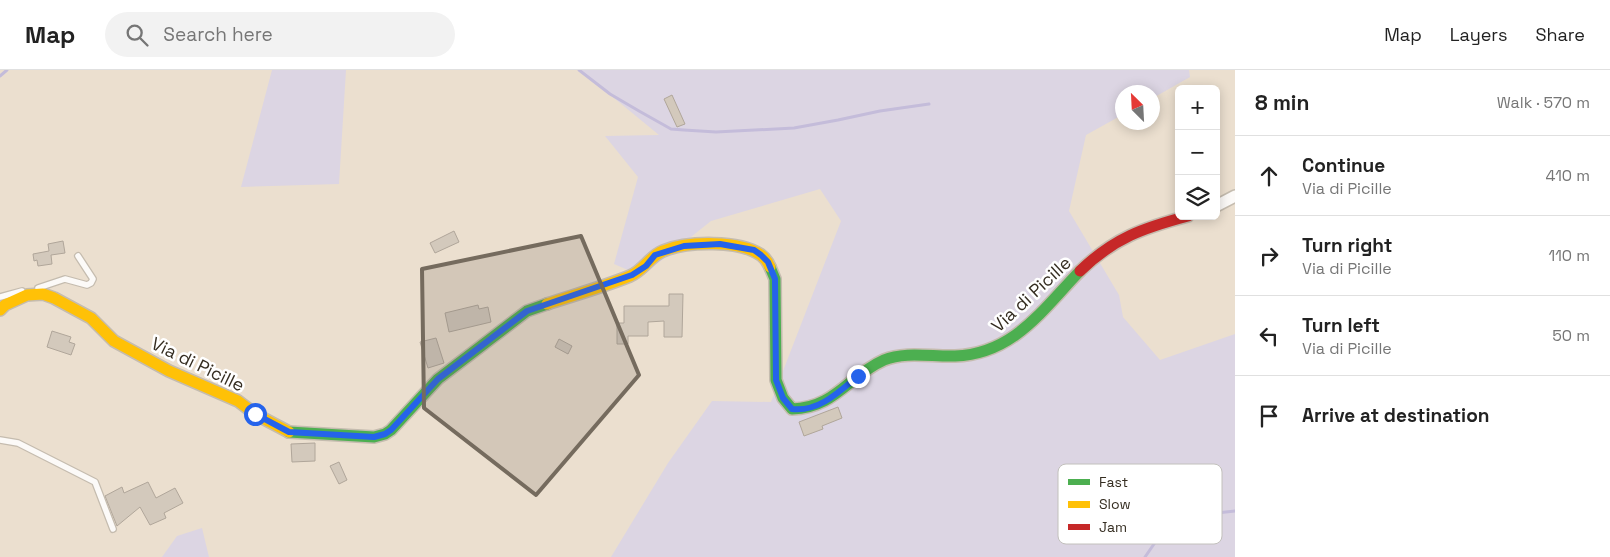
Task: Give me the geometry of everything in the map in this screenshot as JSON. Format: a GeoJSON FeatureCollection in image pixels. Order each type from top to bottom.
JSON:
{"type":"FeatureCollection","features":[{"type":"Feature","properties":{"kind":"street"},"geometry":{"type":"LineString","coordinates":[[1220,204],[1235,196]]}},
{"type":"Feature","properties":{"kind":"street","name":"Via di Picille"},"geometry":{"type":"LineString","coordinates":[[0,310],[5,305],[27,295],[44,294],[91,318],[114,341],[169,371],[238,401],[268,422],[289,432],[374,437],[391,430],[438,379],[527,311],[632,275],[646,266],[655,255],[666,250],[700,244],[739,246],[754,250],[761,255],[768,262],[773,272],[775,288],[776,380],[783,398],[792,409],[802,410],[814,408],[839,392],[872,365],[886,359],[902,356],[969,356],[990,351],[1003,345],[1016,336],[1103,251],[1156,225],[1175,220]]}},
{"type":"Feature","properties":{"kind":"lane"},"geometry":{"type":"LineString","coordinates":[[0,297],[47,286],[66,279],[87,285],[91,283],[93,279],[78,256]]}},
{"type":"Feature","properties":{"kind":"lane"},"geometry":{"type":"LineString","coordinates":[[0,440],[18,443],[95,482],[113,529]]}},
{"type":"Feature","properties":{"kind":"highlighted area"},"geometry":{"type":"Polygon","coordinates":[[[581,236],[639,375],[536,495],[424,408],[422,269],[581,236]]]}},
{"type":"Feature","properties":{"kind":"shaded area"},"geometry":{"type":"Polygon","coordinates":[[[272,70],[346,70],[339,184],[241,187],[272,70]]]}},
{"type":"Feature","properties":{"kind":"shaded area"},"geometry":{"type":"Polygon","coordinates":[[[580,70],[1189,70],[1190,77],[1160,94],[1160,85],[1115,85],[1115,119],[1086,135],[1069,211],[1119,295],[1123,317],[1160,360],[1235,334],[1235,557],[611,557],[668,463],[712,401],[771,402],[841,221],[820,189],[711,221],[642,276],[614,264],[638,177],[605,136],[659,135],[580,70]]]}},
{"type":"Feature","properties":{"kind":"shaded area"},"geometry":{"type":"Polygon","coordinates":[[[202,528],[209,557],[162,557],[177,536],[202,528]]]}},
{"type":"Feature","properties":{"kind":"building"},"geometry":{"type":"Polygon","coordinates":[[[672,95],[685,124],[677,127],[664,99],[672,95]]]}},
{"type":"Feature","properties":{"kind":"building"},"geometry":{"type":"Polygon","coordinates":[[[454,231],[459,242],[435,253],[430,243],[454,231]]]}},
{"type":"Feature","properties":{"kind":"building"},"geometry":{"type":"Polygon","coordinates":[[[63,241],[65,253],[51,255],[52,264],[38,266],[37,260],[34,261],[33,254],[49,251],[48,244],[63,241]]]}},
{"type":"Feature","properties":{"kind":"building"},"geometry":{"type":"Polygon","coordinates":[[[669,294],[683,294],[682,337],[664,337],[664,321],[648,322],[648,336],[628,336],[628,344],[617,344],[617,323],[624,323],[624,306],[669,306],[669,294]]]}},
{"type":"Feature","properties":{"kind":"building"},"geometry":{"type":"Polygon","coordinates":[[[478,305],[479,309],[488,307],[491,322],[449,332],[445,313],[478,305]]]}},
{"type":"Feature","properties":{"kind":"building"},"geometry":{"type":"Polygon","coordinates":[[[52,331],[71,337],[69,342],[75,344],[71,355],[47,347],[52,331]]]}},
{"type":"Feature","properties":{"kind":"building"},"geometry":{"type":"Polygon","coordinates":[[[436,338],[444,363],[428,368],[420,342],[436,338]]]}},
{"type":"Feature","properties":{"kind":"building"},"geometry":{"type":"Polygon","coordinates":[[[559,339],[572,346],[568,354],[555,347],[559,339]]]}},
{"type":"Feature","properties":{"kind":"building"},"geometry":{"type":"Polygon","coordinates":[[[838,407],[842,418],[822,426],[823,429],[804,436],[799,422],[838,407]]]}},
{"type":"Feature","properties":{"kind":"building"},"geometry":{"type":"Polygon","coordinates":[[[315,443],[315,461],[292,462],[291,444],[315,443]]]}},
{"type":"Feature","properties":{"kind":"building"},"geometry":{"type":"Polygon","coordinates":[[[339,462],[347,480],[339,484],[330,466],[339,462]]]}},
{"type":"Feature","properties":{"kind":"building"},"geometry":{"type":"Polygon","coordinates":[[[148,482],[156,498],[175,488],[183,503],[164,513],[166,518],[150,525],[140,507],[117,526],[105,496],[122,487],[124,493],[148,482]]]}},
{"type":"Feature","properties":{"kind":"waterway"},"geometry":{"type":"LineString","coordinates":[[0,76],[7,70]]}},
{"type":"Feature","properties":{"kind":"waterway"},"geometry":{"type":"LineString","coordinates":[[579,70],[610,94],[671,129],[716,132],[794,128],[880,111],[929,104]]}},
{"type":"Feature","properties":{"kind":"waterway"},"geometry":{"type":"LineString","coordinates":[[1222,512],[1235,511]]}},
{"type":"Feature","properties":{"kind":"waterway"},"geometry":{"type":"LineString","coordinates":[[1145,557],[1154,544]]}},
{"type":"Feature","properties":{"kind":"traffic: fast"},"geometry":{"type":"LineString","coordinates":[[770,267],[775,279],[776,380],[783,398],[792,409],[807,407],[831,397],[860,374],[892,357],[910,355],[955,356],[976,353],[994,347],[1026,327],[1080,271]]}},
{"type":"Feature","properties":{"kind":"traffic: fast"},"geometry":{"type":"LineString","coordinates":[[289,432],[374,437],[385,434],[391,430],[438,379],[527,311],[547,304]]}},
{"type":"Feature","properties":{"kind":"traffic: slow"},"geometry":{"type":"LineString","coordinates":[[547,304],[630,276],[658,253],[685,245],[727,245],[752,250],[761,255],[770,267]]}},
{"type":"Feature","properties":{"kind":"traffic: slow"},"geometry":{"type":"LineString","coordinates":[[0,310],[5,305],[27,295],[43,294],[54,298],[91,318],[114,341],[169,371],[238,401],[255,414],[289,432]]}},
{"type":"Feature","properties":{"kind":"traffic: jam"},"geometry":{"type":"LineString","coordinates":[[1080,271],[1117,242],[1143,230],[1175,220]]}},
{"type":"Feature","properties":{"kind":"route"},"geometry":{"type":"LineString","coordinates":[[255,414],[289,432],[374,437],[385,434],[391,430],[438,379],[527,311],[632,275],[646,266],[655,255],[666,250],[700,244],[739,246],[754,250],[768,262],[775,279],[776,380],[783,398],[792,409],[814,408],[839,392],[858,376]]}}]}
